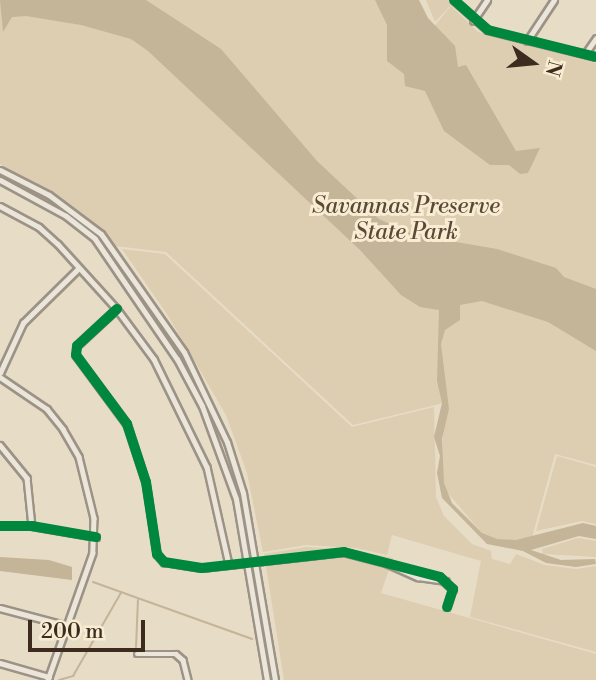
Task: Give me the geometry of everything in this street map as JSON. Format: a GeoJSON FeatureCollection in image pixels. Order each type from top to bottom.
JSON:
{"type":"FeatureCollection","features":[{"type":"Feature","properties":{"kind":"main road"},"geometry":{"type":"LineString","coordinates":[[0,170],[49,195],[101,234],[184,352],[227,442],[257,561],[275,680]]}},
{"type":"Feature","properties":{"kind":"main road"},"geometry":{"type":"LineString","coordinates":[[0,180],[66,216],[95,239],[177,359],[220,448],[249,562],[267,680]]}},
{"type":"Feature","properties":{"kind":"street"},"geometry":{"type":"LineString","coordinates":[[454,0],[473,21],[527,41],[596,57]]}},
{"type":"Feature","properties":{"kind":"street"},"geometry":{"type":"LineString","coordinates":[[473,21],[487,0]]}},
{"type":"Feature","properties":{"kind":"street"},"geometry":{"type":"LineString","coordinates":[[527,41],[554,0]]}},
{"type":"Feature","properties":{"kind":"street"},"geometry":{"type":"LineString","coordinates":[[585,54],[596,38]]}},
{"type":"Feature","properties":{"kind":"street"},"geometry":{"type":"LineString","coordinates":[[0,206],[39,227],[117,309],[154,359],[190,426],[207,467],[229,565]]}},
{"type":"Feature","properties":{"kind":"street"},"geometry":{"type":"LineString","coordinates":[[0,663],[49,678],[96,537],[83,468],[63,429],[47,409],[0,375],[23,323],[79,268]]}},
{"type":"Feature","properties":{"kind":"street"},"geometry":{"type":"LineString","coordinates":[[117,309],[85,337],[76,355],[112,401],[135,444],[157,554],[164,562],[186,568],[229,565],[327,550],[422,571],[446,581],[453,591],[447,607]]}},
{"type":"Feature","properties":{"kind":"street"},"geometry":{"type":"LineString","coordinates":[[0,445],[27,478],[32,526]]}},
{"type":"Feature","properties":{"kind":"street"},"geometry":{"type":"LineString","coordinates":[[0,526],[32,526],[96,537]]}},
{"type":"Feature","properties":{"kind":"street"},"geometry":{"type":"LineString","coordinates":[[386,562],[391,569],[420,578],[446,581]]}},
{"type":"Feature","properties":{"kind":"street"},"geometry":{"type":"LineString","coordinates":[[420,578],[422,571]]}},
{"type":"Feature","properties":{"kind":"street"},"geometry":{"type":"LineString","coordinates":[[0,608],[68,626]]}},
{"type":"Feature","properties":{"kind":"street"},"geometry":{"type":"LineString","coordinates":[[137,654],[176,654],[183,660],[188,680]]}},
{"type":"Feature","properties":{"kind":"green space","name":"Savannas Preserve State Park"},"geometry":{"type":"Polygon","coordinates":[[[0,0],[395,0],[428,34],[451,6],[478,32],[596,63],[596,465],[555,454],[531,541],[487,539],[441,485],[444,403],[353,425],[166,252],[115,246],[91,222],[0,164],[0,0]]]}},
{"type":"Feature","properties":{"kind":"green space"},"geometry":{"type":"Polygon","coordinates":[[[426,0],[451,0],[487,32],[596,61],[480,31],[452,4],[435,22],[426,0]]]}},
{"type":"Feature","properties":{"kind":"green space"},"geometry":{"type":"Polygon","coordinates":[[[122,249],[165,254],[352,427],[434,407],[436,497],[444,516],[472,544],[491,551],[492,559],[510,564],[516,554],[545,565],[576,569],[596,566],[596,652],[470,617],[481,561],[392,535],[387,555],[356,548],[306,545],[263,552],[247,473],[226,415],[167,314],[122,249]]]}},
{"type":"Feature","properties":{"kind":"green space"},"geometry":{"type":"Polygon","coordinates":[[[557,456],[596,467],[596,524],[582,521],[536,531],[557,456]]]}},
{"type":"Feature","properties":{"kind":"green space"},"geometry":{"type":"Polygon","coordinates":[[[578,538],[596,541],[596,557],[543,554],[542,549],[578,538]]]}},
{"type":"Feature","properties":{"kind":"green space"},"geometry":{"type":"Polygon","coordinates":[[[306,547],[356,550],[393,558],[381,593],[596,654],[596,680],[284,680],[264,554],[306,547]]]}},
{"type":"Feature","properties":{"kind":"shaded area"},"geometry":{"type":"Polygon","coordinates":[[[0,0],[146,0],[221,49],[317,161],[379,219],[415,235],[497,249],[556,268],[564,277],[596,289],[596,351],[548,322],[482,301],[460,305],[460,320],[445,330],[441,344],[449,409],[442,439],[444,483],[452,503],[482,533],[497,539],[516,540],[583,523],[596,526],[596,539],[579,536],[531,550],[561,560],[595,559],[596,564],[576,567],[546,563],[523,551],[487,544],[442,498],[437,473],[440,456],[434,437],[442,403],[437,381],[439,310],[420,307],[401,295],[360,250],[148,51],[131,39],[81,25],[26,16],[12,17],[3,32],[0,0]]]}},
{"type":"Feature","properties":{"kind":"shaded area"},"geometry":{"type":"Polygon","coordinates":[[[375,0],[419,0],[428,18],[455,46],[458,67],[466,65],[516,151],[540,148],[528,173],[520,174],[509,165],[490,165],[444,131],[425,91],[405,86],[404,74],[387,61],[387,25],[375,0]]]}},
{"type":"Feature","properties":{"kind":"shaded area"},"geometry":{"type":"Polygon","coordinates":[[[0,557],[49,560],[72,567],[72,580],[0,571],[0,557]]]}},
{"type":"Feature","properties":{"kind":"waterway"},"geometry":{"type":"LineString","coordinates":[[93,582],[252,639]]}},
{"type":"Feature","properties":{"kind":"waterway"},"geometry":{"type":"LineString","coordinates":[[59,680],[73,676],[121,593]]}},
{"type":"Feature","properties":{"kind":"waterway"},"geometry":{"type":"LineString","coordinates":[[136,647],[138,600]]}},
{"type":"Feature","properties":{"kind":"cycle path"},"geometry":{"type":"LineString","coordinates":[[454,0],[488,30],[596,57]]}},
{"type":"Feature","properties":{"kind":"cycle path"},"geometry":{"type":"LineString","coordinates":[[117,309],[77,346],[76,355],[127,424],[146,482],[157,554],[164,562],[202,568],[344,552],[440,577],[453,589],[447,607]]}},
{"type":"Feature","properties":{"kind":"cycle path"},"geometry":{"type":"LineString","coordinates":[[0,526],[32,526],[96,537]]}}]}
